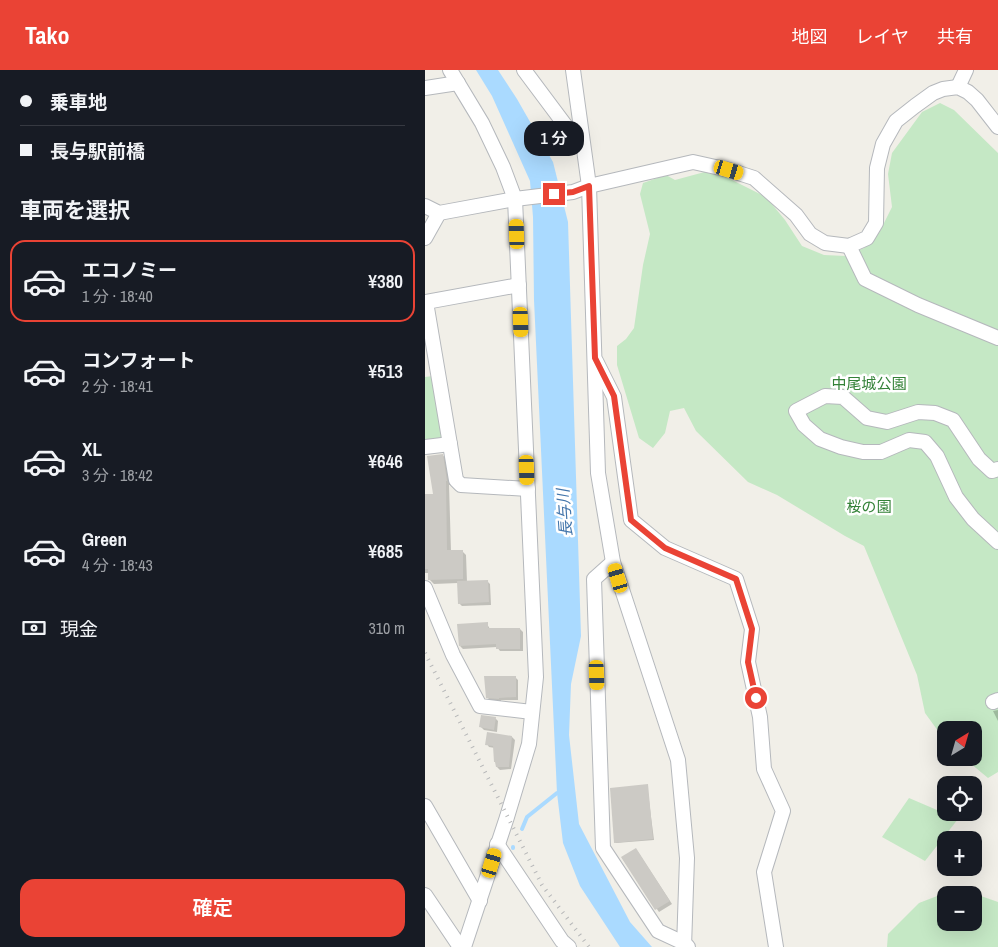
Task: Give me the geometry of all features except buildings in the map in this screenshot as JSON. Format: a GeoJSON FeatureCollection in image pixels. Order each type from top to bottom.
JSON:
{"type":"FeatureCollection","features":[{"type":"Feature","properties":{"kind":"street"},"geometry":{"type":"LineString","coordinates":[[450,70],[482,123],[503,167],[515,199],[536,677],[529,744],[466,945]]}},
{"type":"Feature","properties":{"kind":"street"},"geometry":{"type":"LineString","coordinates":[[524,70],[583,149]]}},
{"type":"Feature","properties":{"kind":"street"},"geometry":{"type":"LineString","coordinates":[[573,70],[589,186],[598,473],[613,562],[678,760],[687,858],[685,946],[658,931],[603,848],[594,579],[613,562]]}},
{"type":"Feature","properties":{"kind":"street"},"geometry":{"type":"LineString","coordinates":[[958,87],[965,70]]}},
{"type":"Feature","properties":{"kind":"street"},"geometry":{"type":"LineString","coordinates":[[425,88],[458,83]]}},
{"type":"Feature","properties":{"kind":"street"},"geometry":{"type":"LineString","coordinates":[[425,206],[439,213],[515,199],[573,192],[589,186],[693,162],[754,178],[796,215],[810,234],[825,244],[849,246],[867,238],[876,223],[877,168],[883,144],[896,121],[933,93],[943,89],[958,87],[968,92],[977,100],[998,127]]}},
{"type":"Feature","properties":{"kind":"street"},"geometry":{"type":"LineString","coordinates":[[425,238],[439,213]]}},
{"type":"Feature","properties":{"kind":"street"},"geometry":{"type":"LineString","coordinates":[[849,246],[865,280],[918,305],[998,338]]}},
{"type":"Feature","properties":{"kind":"street"},"geometry":{"type":"LineString","coordinates":[[519,286],[426,302],[456,480],[461,485],[528,489]]}},
{"type":"Feature","properties":{"kind":"street"},"geometry":{"type":"LineString","coordinates":[[595,358],[614,396],[631,520],[665,548],[736,579],[752,629],[748,662],[760,717],[764,769],[783,811],[764,872],[777,947]]}},
{"type":"Feature","properties":{"kind":"street"},"geometry":{"type":"LineString","coordinates":[[998,469],[992,471],[979,460],[953,420],[935,413],[918,412],[887,422],[867,418],[843,397],[825,396],[796,412],[804,425],[820,439],[841,447],[863,452],[881,452],[909,440],[925,442],[937,456],[956,497],[973,519],[998,542]]}},
{"type":"Feature","properties":{"kind":"street"},"geometry":{"type":"LineString","coordinates":[[425,447],[450,444]]}},
{"type":"Feature","properties":{"kind":"street"},"geometry":{"type":"LineString","coordinates":[[425,588],[453,655],[480,706],[532,712]]}},
{"type":"Feature","properties":{"kind":"street"},"geometry":{"type":"LineString","coordinates":[[425,806],[480,901]]}},
{"type":"Feature","properties":{"kind":"street"},"geometry":{"type":"LineString","coordinates":[[497,844],[569,947]]}},
{"type":"Feature","properties":{"kind":"street"},"geometry":{"type":"LineString","coordinates":[[425,895],[466,945]]}},
{"type":"Feature","properties":{"kind":"green space","name":"中尾城公園"},"geometry":{"type":"Polygon","coordinates":[[[940,103],[954,110],[998,153],[998,772],[988,778],[974,766],[983,766],[983,721],[937,721],[937,730],[925,713],[917,675],[864,546],[777,495],[748,482],[696,431],[684,408],[670,411],[665,433],[653,448],[639,438],[617,365],[617,346],[626,339],[634,328],[643,265],[650,234],[640,194],[643,183],[666,175],[675,180],[712,170],[766,197],[785,220],[802,246],[824,255],[846,256],[864,248],[879,233],[892,207],[888,174],[892,153],[922,112],[940,103]]]}},
{"type":"Feature","properties":{"kind":"green space"},"geometry":{"type":"Polygon","coordinates":[[[433,376],[445,439],[425,442],[425,377],[433,376]]]}},
{"type":"Feature","properties":{"kind":"green space"},"geometry":{"type":"Polygon","coordinates":[[[909,798],[937,810],[937,821],[956,821],[949,831],[937,831],[937,846],[925,861],[882,837],[909,798]]]}},
{"type":"Feature","properties":{"kind":"green space"},"geometry":{"type":"Polygon","coordinates":[[[937,896],[937,931],[982,931],[982,896],[998,902],[998,947],[887,947],[888,934],[919,903],[937,896]]]}},
{"type":"Feature","properties":{"kind":"water","name":"長与川"},"geometry":{"type":"Polygon","coordinates":[[[476,70],[498,70],[517,99],[553,162],[568,222],[581,636],[571,684],[569,735],[579,824],[630,922],[652,947],[620,947],[580,886],[563,843],[557,793],[530,181],[492,96],[476,70]]]}},
{"type":"Feature","properties":{"kind":"waterway"},"geometry":{"type":"LineString","coordinates":[[522,829],[527,817],[557,793]]}},
{"type":"Feature","properties":{"kind":"railway"},"geometry":{"type":"LineString","coordinates":[[425,653],[542,885],[589,947]]}},
{"type":"Feature","properties":{"kind":"route"},"geometry":{"type":"LineString","coordinates":[[554,194],[573,192],[589,186],[595,358],[614,396],[631,520],[665,548],[736,579],[752,629],[748,662],[756,698]]}},
{"type":"Feature","properties":{"kind":"park label","name":"桜の園"},"geometry":{"type":"Point","coordinates":[869,506]}}]}
